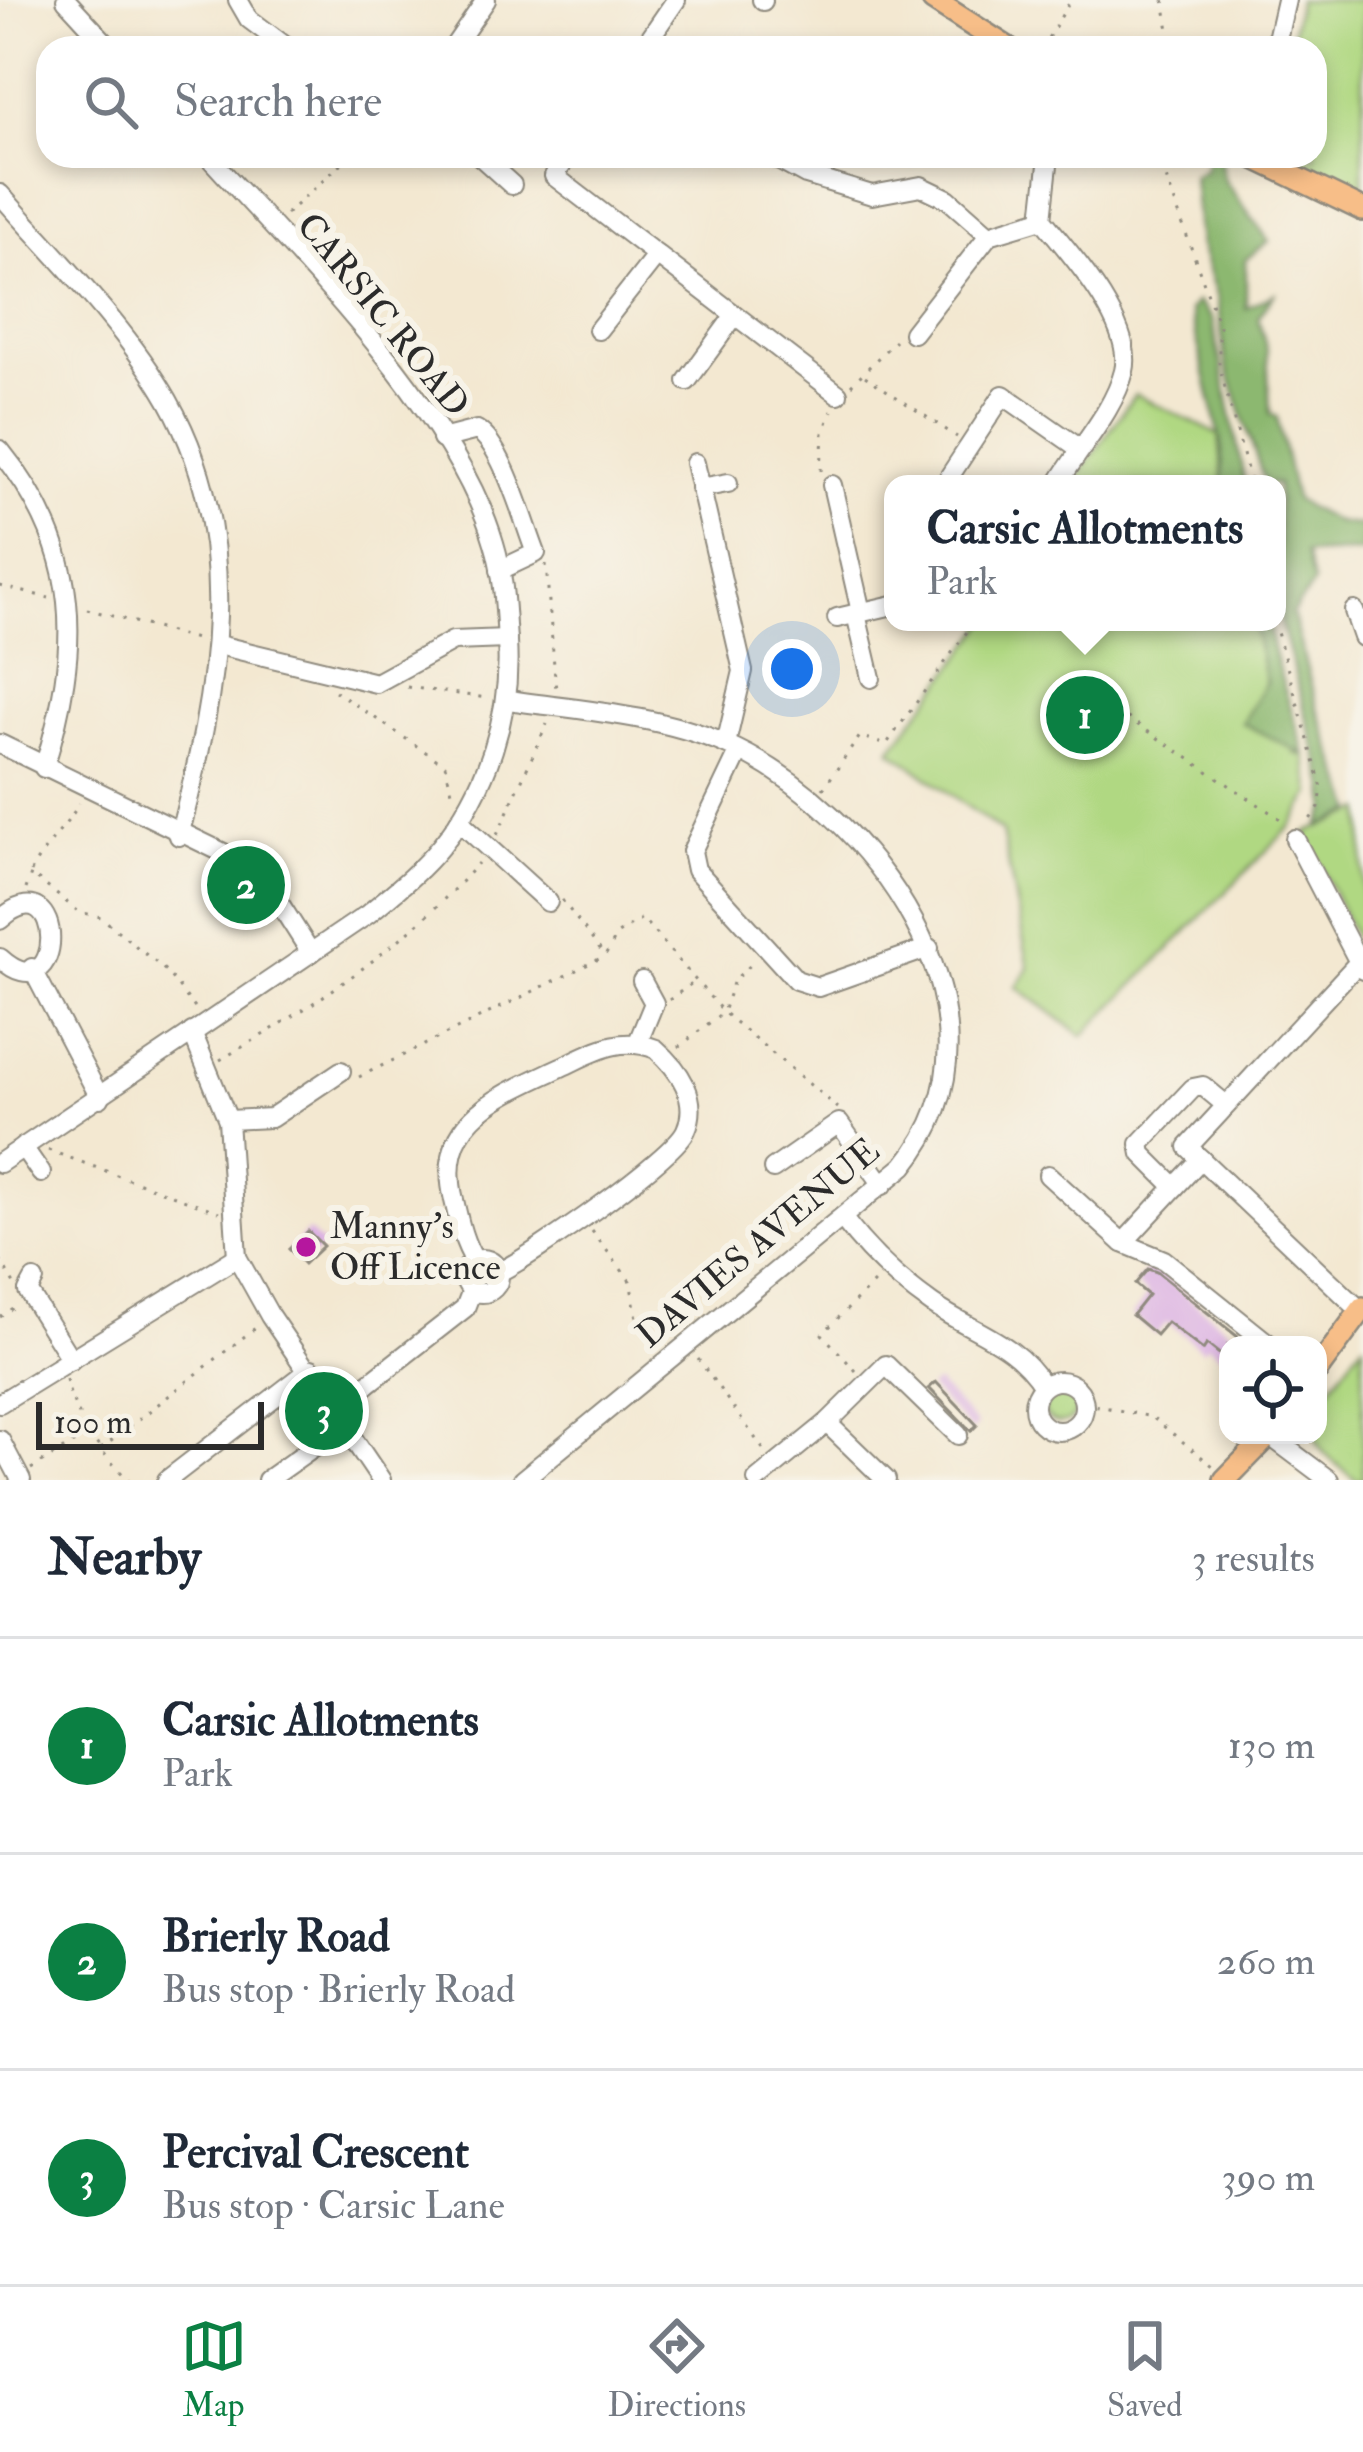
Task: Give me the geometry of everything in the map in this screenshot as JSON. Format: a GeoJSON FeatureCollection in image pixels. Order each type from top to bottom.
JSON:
{"type":"FeatureCollection","features":[{"type":"Feature","properties":{"kind":"main road"},"geometry":{"type":"LineString","coordinates":[[933,0],[989,36]]}},
{"type":"Feature","properties":{"kind":"main road"},"geometry":{"type":"LineString","coordinates":[[1277,168],[1363,210]]}},
{"type":"Feature","properties":{"kind":"main road"},"geometry":{"type":"LineString","coordinates":[[1327,1357],[1362,1310]]}},
{"type":"Feature","properties":{"kind":"main road"},"geometry":{"type":"LineString","coordinates":[[1226,1479],[1260,1444]]}},
{"type":"Feature","properties":{"kind":"street"},"geometry":{"type":"LineString","coordinates":[[66,0],[99,36]]}},
{"type":"Feature","properties":{"kind":"street"},"geometry":{"type":"LineString","coordinates":[[238,0],[249,19],[272,36]]}},
{"type":"Feature","properties":{"kind":"street"},"geometry":{"type":"LineString","coordinates":[[461,36],[486,0]]}},
{"type":"Feature","properties":{"kind":"street"},"geometry":{"type":"LineString","coordinates":[[651,36],[676,0]]}},
{"type":"Feature","properties":{"kind":"street"},"geometry":{"type":"LineString","coordinates":[[1278,36],[1286,0]]}},
{"type":"Feature","properties":{"kind":"street","name":"CARSIC ROAD"},"geometry":{"type":"LineString","coordinates":[[0,1163],[311,953],[417,872],[459,820],[508,700],[507,639],[494,542],[442,439],[405,383],[219,168]]}},
{"type":"Feature","properties":{"kind":"street"},"geometry":{"type":"LineString","coordinates":[[493,168],[512,185]]}},
{"type":"Feature","properties":{"kind":"street"},"geometry":{"type":"LineString","coordinates":[[560,168],[554,176],[838,394]]}},
{"type":"Feature","properties":{"kind":"street"},"geometry":{"type":"LineString","coordinates":[[793,168],[872,195],[920,186],[948,200],[989,235]]}},
{"type":"Feature","properties":{"kind":"street"},"geometry":{"type":"LineString","coordinates":[[1048,168],[1042,219],[1075,259],[1124,338],[1120,382],[1063,475]]}},
{"type":"Feature","properties":{"kind":"street"},"geometry":{"type":"LineString","coordinates":[[0,194],[83,287],[168,400],[211,508],[218,645],[211,717],[179,836]]}},
{"type":"Feature","properties":{"kind":"street"},"geometry":{"type":"LineString","coordinates":[[913,333],[989,235],[1042,219]]}},
{"type":"Feature","properties":{"kind":"street"},"geometry":{"type":"LineString","coordinates":[[598,330],[657,255]]}},
{"type":"Feature","properties":{"kind":"street"},"geometry":{"type":"LineString","coordinates":[[687,380],[735,315]]}},
{"type":"Feature","properties":{"kind":"street"},"geometry":{"type":"LineString","coordinates":[[950,475],[1004,395],[1079,448]]}},
{"type":"Feature","properties":{"kind":"street"},"geometry":{"type":"LineString","coordinates":[[442,439],[477,430],[486,436],[503,468],[536,553],[500,570]]}},
{"type":"Feature","properties":{"kind":"street"},"geometry":{"type":"LineString","coordinates":[[0,450],[34,492],[67,580],[67,694],[44,768]]}},
{"type":"Feature","properties":{"kind":"street"},"geometry":{"type":"LineString","coordinates":[[695,463],[742,671],[732,748],[692,851],[696,870],[796,980],[818,987],[929,948]]}},
{"type":"Feature","properties":{"kind":"street"},"geometry":{"type":"LineString","coordinates":[[700,488],[728,483]]}},
{"type":"Feature","properties":{"kind":"street"},"geometry":{"type":"LineString","coordinates":[[832,484],[851,615],[871,678]]}},
{"type":"Feature","properties":{"kind":"street"},"geometry":{"type":"LineString","coordinates":[[851,615],[884,607]]}},
{"type":"Feature","properties":{"kind":"street"},"geometry":{"type":"LineString","coordinates":[[1354,611],[1363,638]]}},
{"type":"Feature","properties":{"kind":"street"},"geometry":{"type":"LineString","coordinates":[[218,645],[376,683],[453,641],[507,639]]}},
{"type":"Feature","properties":{"kind":"street","name":"DAVIES AVENUE"},"geometry":{"type":"LineString","coordinates":[[508,700],[672,728],[732,748],[818,798],[886,873],[929,948],[947,1040],[944,1099],[925,1142],[844,1220],[531,1477]]}},
{"type":"Feature","properties":{"kind":"street"},"geometry":{"type":"LineString","coordinates":[[0,744],[179,836],[236,859],[268,886],[311,953]]}},
{"type":"Feature","properties":{"kind":"street"},"geometry":{"type":"LineString","coordinates":[[459,820],[548,902]]}},
{"type":"Feature","properties":{"kind":"street"},"geometry":{"type":"LineString","coordinates":[[1124,1243],[1175,1187],[1226,1106],[1361,966],[1295,839]]}},
{"type":"Feature","properties":{"kind":"street"},"geometry":{"type":"LineString","coordinates":[[0,920],[26,908],[42,914],[52,927],[53,948],[32,968],[15,968],[0,958]]}},
{"type":"Feature","properties":{"kind":"street"},"geometry":{"type":"LineString","coordinates":[[32,968],[100,1098]]}},
{"type":"Feature","properties":{"kind":"street"},"geometry":{"type":"LineString","coordinates":[[638,1042],[655,1003],[642,981]]}},
{"type":"Feature","properties":{"kind":"street"},"geometry":{"type":"LineString","coordinates":[[199,1028],[228,1120],[237,1257],[270,1316],[311,1370],[381,1480]]}},
{"type":"Feature","properties":{"kind":"street"},"geometry":{"type":"LineString","coordinates":[[472,1290],[492,1290],[499,1272],[529,1257],[679,1142],[687,1128],[689,1090],[666,1058],[638,1042],[614,1042],[484,1104],[465,1121],[451,1150],[450,1186],[465,1245],[475,1261]]}},
{"type":"Feature","properties":{"kind":"street"},"geometry":{"type":"LineString","coordinates":[[228,1120],[271,1118],[341,1071]]}},
{"type":"Feature","properties":{"kind":"street"},"geometry":{"type":"LineString","coordinates":[[1175,1187],[1142,1154],[1140,1144],[1193,1088],[1203,1086],[1226,1106]]}},
{"type":"Feature","properties":{"kind":"street"},"geometry":{"type":"LineString","coordinates":[[773,1168],[839,1123],[883,1184]]}},
{"type":"Feature","properties":{"kind":"street"},"geometry":{"type":"LineString","coordinates":[[26,1145],[41,1173]]}},
{"type":"Feature","properties":{"kind":"street"},"geometry":{"type":"LineString","coordinates":[[1194,1153],[1362,1310]]}},
{"type":"Feature","properties":{"kind":"street"},"geometry":{"type":"LineString","coordinates":[[1048,1175],[1124,1243],[1164,1260],[1259,1336]]}},
{"type":"Feature","properties":{"kind":"street"},"geometry":{"type":"LineString","coordinates":[[844,1220],[888,1270],[936,1306],[1018,1352],[1043,1386]]}},
{"type":"Feature","properties":{"kind":"street"},"geometry":{"type":"LineString","coordinates":[[0,1402],[237,1257]]}},
{"type":"Feature","properties":{"kind":"street"},"geometry":{"type":"LineString","coordinates":[[267,1480],[465,1308],[472,1290],[465,1275],[475,1261],[487,1260],[499,1272]]}},
{"type":"Feature","properties":{"kind":"street"},"geometry":{"type":"LineString","coordinates":[[34,1280],[28,1291],[67,1363]]}},
{"type":"Feature","properties":{"kind":"street"},"geometry":{"type":"LineString","coordinates":[[757,1480],[827,1423],[882,1366],[890,1366],[958,1435]]}},
{"type":"Feature","properties":{"kind":"street"},"geometry":{"type":"LineString","coordinates":[[167,1480],[311,1370]]}},
{"type":"Feature","properties":{"kind":"street"},"geometry":{"type":"LineString","coordinates":[[1057,1381],[1072,1384],[1084,1403],[1074,1426],[1049,1429],[1034,1409],[1043,1386],[1057,1381]]}},
{"type":"Feature","properties":{"kind":"street"},"geometry":{"type":"LineString","coordinates":[[827,1423],[886,1480]]}},
{"type":"Feature","properties":{"kind":"street"},"geometry":{"type":"LineString","coordinates":[[0,1440],[20,1478]]}},
{"type":"Feature","properties":{"kind":"street"},"geometry":{"type":"LineString","coordinates":[[1281,1444],[1329,1480]]}},
{"type":"Feature","properties":{"kind":"path"},"geometry":{"type":"LineString","coordinates":[[1049,36],[1071,0]]}},
{"type":"Feature","properties":{"kind":"path"},"geometry":{"type":"LineString","coordinates":[[1164,0],[1170,36]]}},
{"type":"Feature","properties":{"kind":"path"},"geometry":{"type":"LineString","coordinates":[[272,227],[337,168]]}},
{"type":"Feature","properties":{"kind":"path"},"geometry":{"type":"LineString","coordinates":[[1163,168],[1219,325],[1219,365],[1249,475]]}},
{"type":"Feature","properties":{"kind":"path"},"geometry":{"type":"LineString","coordinates":[[832,484],[821,478],[820,457],[838,394],[902,334],[913,333]]}},
{"type":"Feature","properties":{"kind":"path"},"geometry":{"type":"LineString","coordinates":[[863,375],[970,446]]}},
{"type":"Feature","properties":{"kind":"path"},"geometry":{"type":"LineString","coordinates":[[0,586],[218,645]]}},
{"type":"Feature","properties":{"kind":"path"},"geometry":{"type":"LineString","coordinates":[[818,798],[860,736],[886,745],[968,631]]}},
{"type":"Feature","properties":{"kind":"path"},"geometry":{"type":"LineString","coordinates":[[1277,631],[1322,788],[1319,808],[1295,839]]}},
{"type":"Feature","properties":{"kind":"path"},"geometry":{"type":"LineString","coordinates":[[328,672],[336,692],[446,765],[459,820]]}},
{"type":"Feature","properties":{"kind":"path"},"geometry":{"type":"LineString","coordinates":[[1067,678],[1291,826],[1295,839]]}},
{"type":"Feature","properties":{"kind":"path"},"geometry":{"type":"LineString","coordinates":[[376,683],[508,700]]}},
{"type":"Feature","properties":{"kind":"path"},"geometry":{"type":"LineString","coordinates":[[26,908],[36,860],[64,833],[87,788]]}},
{"type":"Feature","properties":{"kind":"path"},"geometry":{"type":"LineString","coordinates":[[31,874],[79,912],[101,917],[166,971],[199,1028]]}},
{"type":"Feature","properties":{"kind":"path"},"geometry":{"type":"LineString","coordinates":[[548,902],[566,899],[605,956]]}},
{"type":"Feature","properties":{"kind":"path"},"geometry":{"type":"LineString","coordinates":[[52,927],[79,912]]}},
{"type":"Feature","properties":{"kind":"path"},"geometry":{"type":"LineString","coordinates":[[341,1071],[349,1082],[605,956],[618,934],[641,918],[723,1012],[833,1102],[845,1118],[839,1123]]}},
{"type":"Feature","properties":{"kind":"path"},"geometry":{"type":"LineString","coordinates":[[666,1058],[723,1012],[734,980],[768,948]]}},
{"type":"Feature","properties":{"kind":"path"},"geometry":{"type":"LineString","coordinates":[[650,1013],[697,980]]}},
{"type":"Feature","properties":{"kind":"path"},"geometry":{"type":"LineString","coordinates":[[26,1145],[232,1216]]}},
{"type":"Feature","properties":{"kind":"path"},"geometry":{"type":"LineString","coordinates":[[580,1217],[630,1280],[637,1318],[671,1359]]}},
{"type":"Feature","properties":{"kind":"path"},"geometry":{"type":"LineString","coordinates":[[866,1382],[822,1334],[888,1270]]}},
{"type":"Feature","properties":{"kind":"path"},"geometry":{"type":"LineString","coordinates":[[0,1317],[24,1301]]}},
{"type":"Feature","properties":{"kind":"path"},"geometry":{"type":"LineString","coordinates":[[101,1450],[270,1316]]}},
{"type":"Feature","properties":{"kind":"path"},"geometry":{"type":"LineString","coordinates":[[689,1344],[775,1464]]}},
{"type":"Feature","properties":{"kind":"path"},"geometry":{"type":"LineString","coordinates":[[67,1363],[70,1400],[101,1450],[129,1480]]}},
{"type":"Feature","properties":{"kind":"path"},"geometry":{"type":"LineString","coordinates":[[1084,1403],[1152,1417],[1226,1479]]}},
{"type":"Feature","properties":{"kind":"path"},"geometry":{"type":"LineString","coordinates":[[20,1478],[91,1432]]}},
{"type":"Feature","properties":{"kind":"path"},"geometry":{"type":"LineString","coordinates":[[114,1480],[124,1474]]}},
{"type":"Feature","properties":{"kind":"green space"},"geometry":{"type":"Polygon","coordinates":[[[1298,0],[1363,0],[1363,199],[1305,168],[1327,168],[1327,36],[1291,36],[1298,0]]]}},
{"type":"Feature","properties":{"kind":"green space"},"geometry":{"type":"Polygon","coordinates":[[[1222,168],[1225,181],[1269,241],[1246,259],[1246,308],[1274,294],[1258,318],[1267,350],[1270,413],[1277,417],[1295,500],[1336,522],[1363,526],[1363,552],[1305,554],[1314,583],[1292,614],[1317,707],[1355,811],[1319,827],[1328,808],[1325,783],[1283,631],[1286,475],[1262,475],[1226,365],[1217,298],[1199,243],[1193,176],[1222,168]]]}},
{"type":"Feature","properties":{"kind":"green space"},"geometry":{"type":"Polygon","coordinates":[[[1197,302],[1212,319],[1243,475],[1223,475],[1222,447],[1190,310],[1197,302]]]}},
{"type":"Feature","properties":{"kind":"green space"},"geometry":{"type":"Polygon","coordinates":[[[1135,394],[1219,435],[1222,475],[1079,475],[1135,394]]]}},
{"type":"Feature","properties":{"kind":"green space"},"geometry":{"type":"Polygon","coordinates":[[[980,631],[1255,631],[1266,682],[1296,754],[1305,755],[1312,793],[1291,826],[1083,1036],[1017,987],[1029,968],[1002,832],[891,750],[980,631]]]}},
{"type":"Feature","properties":{"kind":"green space"},"geometry":{"type":"Polygon","coordinates":[[[1255,631],[1270,631],[1305,755],[1242,723],[1266,682],[1255,631]]]}},
{"type":"Feature","properties":{"kind":"green space"},"geometry":{"type":"Polygon","coordinates":[[[1363,810],[1363,955],[1305,833],[1363,810]]]}},
{"type":"Feature","properties":{"kind":"green space"},"geometry":{"type":"Polygon","coordinates":[[[1363,1344],[1363,1480],[1333,1462],[1318,1444],[1327,1444],[1327,1393],[1363,1344]]]}},
{"type":"Feature","properties":{"kind":"green space"},"geometry":{"type":"Polygon","coordinates":[[[1060,1389],[1072,1394],[1077,1406],[1072,1418],[1060,1423],[1048,1418],[1043,1406],[1048,1394],[1060,1389]]]}},
{"type":"Feature","properties":{"kind":"building","name":"Manny's Off Licence"},"geometry":{"type":"Polygon","coordinates":[[[308,1231],[323,1246],[304,1264],[289,1249],[308,1231]]]}},
{"type":"Feature","properties":{"kind":"building"},"geometry":{"type":"Polygon","coordinates":[[[1148,1269],[1157,1272],[1237,1336],[1219,1336],[1219,1354],[1207,1344],[1203,1350],[1167,1322],[1156,1335],[1132,1315],[1148,1295],[1135,1284],[1148,1269]]]}},
{"type":"Feature","properties":{"kind":"building"},"geometry":{"type":"Polygon","coordinates":[[[936,1382],[977,1425],[971,1431],[929,1388],[936,1382]]]}},
{"type":"Feature","properties":{"kind":"place","name":"Carsic Allotments"},"geometry":{"type":"Point","coordinates":[1085,715]}},
{"type":"Feature","properties":{"kind":"place","name":"Brierly Road"},"geometry":{"type":"Point","coordinates":[246,885]}},
{"type":"Feature","properties":{"kind":"place","name":"Manny's Off Licence"},"geometry":{"type":"Point","coordinates":[306,1247]}},
{"type":"Feature","properties":{"kind":"place","name":"Percival Crescent"},"geometry":{"type":"Point","coordinates":[324,1411]}}]}
